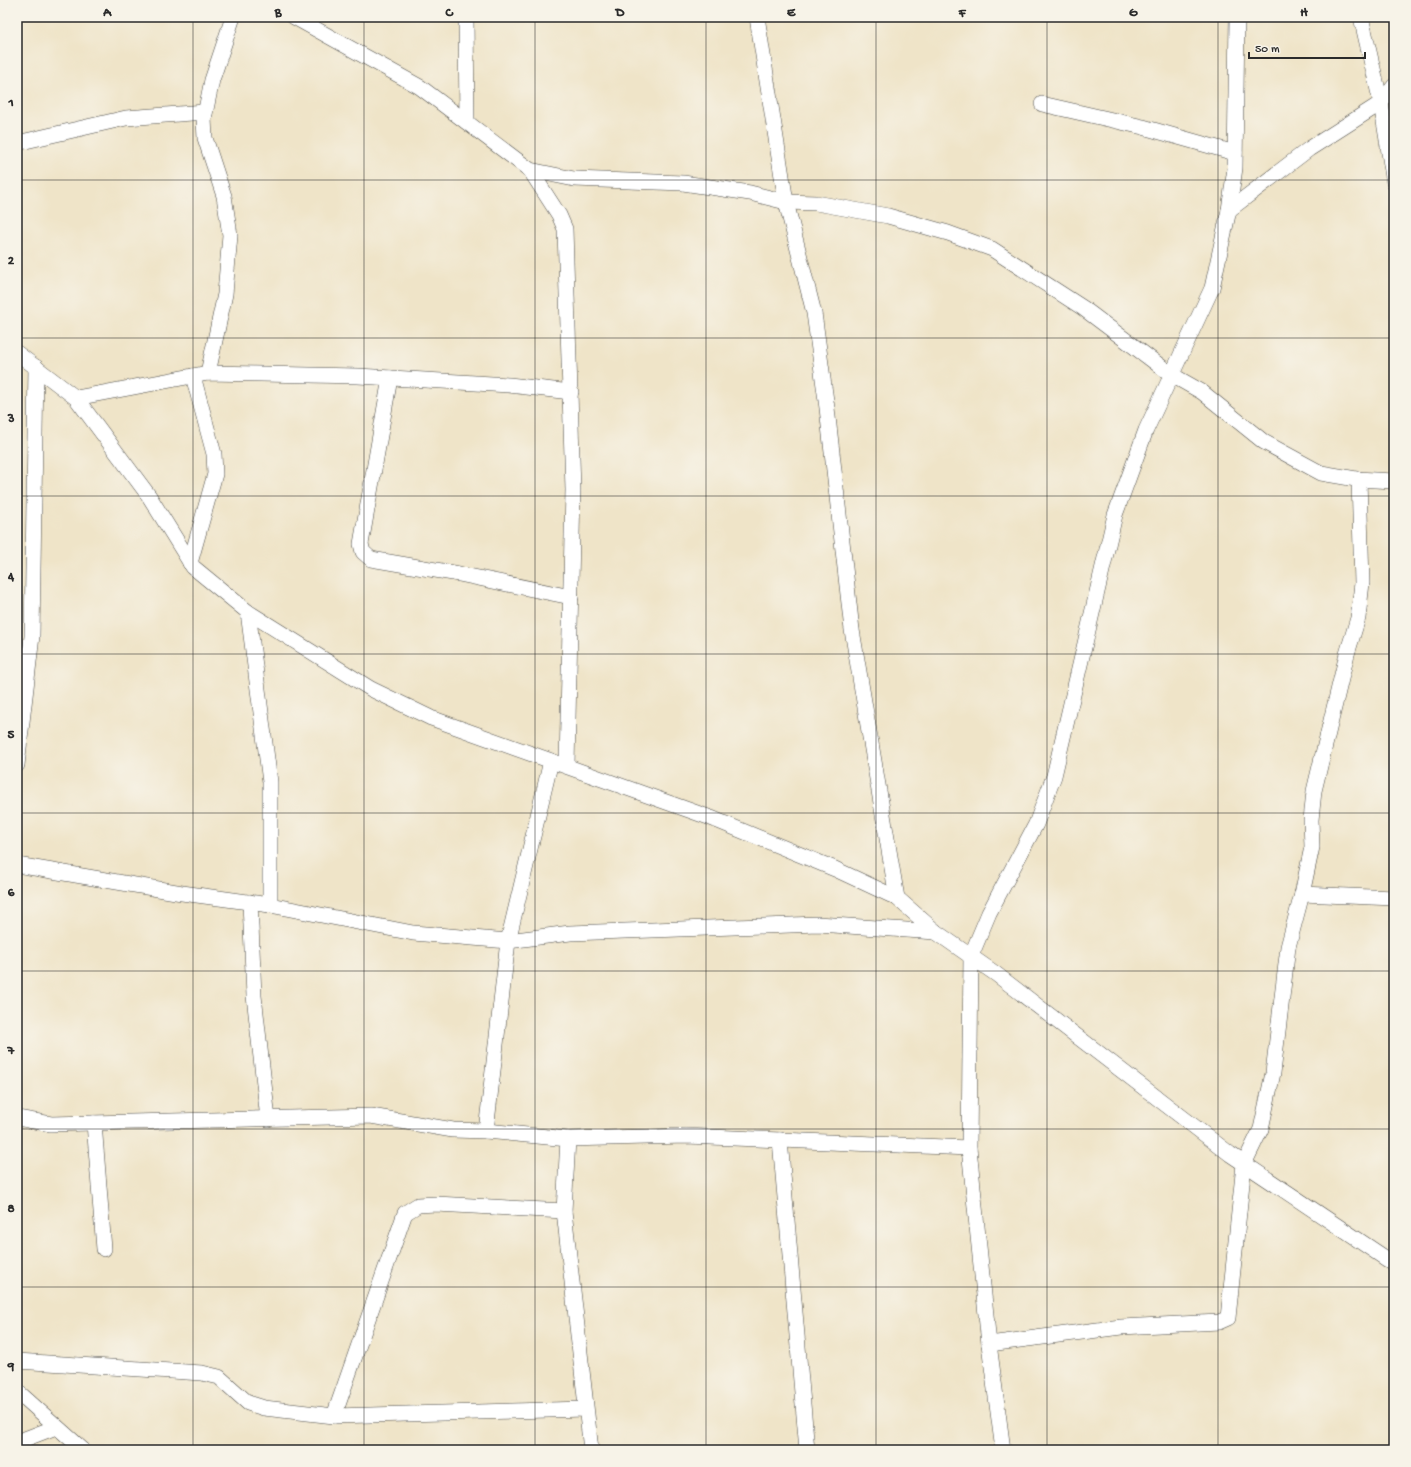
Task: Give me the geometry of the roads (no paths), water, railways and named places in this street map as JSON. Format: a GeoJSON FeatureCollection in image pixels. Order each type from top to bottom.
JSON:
{"type":"FeatureCollection","features":[{"type":"Feature","properties":{"kind":"street"},"geometry":{"type":"LineString","coordinates":[[208,373],[225,294],[230,235],[224,196],[205,138],[205,112],[212,80],[233,17]]}},
{"type":"Feature","properties":{"kind":"street"},"geometry":{"type":"LineString","coordinates":[[294,17],[420,87],[467,122],[530,170],[559,215],[564,229],[571,392],[573,490],[567,765]]}},
{"type":"Feature","properties":{"kind":"street"},"geometry":{"type":"LineString","coordinates":[[466,17],[467,122]]}},
{"type":"Feature","properties":{"kind":"street"},"geometry":{"type":"LineString","coordinates":[[757,17],[786,202],[814,313],[827,408],[852,630],[897,898]]}},
{"type":"Feature","properties":{"kind":"street"},"geometry":{"type":"LineString","coordinates":[[1003,1450],[989,1344],[969,1148],[971,956],[989,913],[1036,824],[1054,776],[1115,515],[1146,430],[1212,288],[1229,210],[1235,153],[1237,17]]}},
{"type":"Feature","properties":{"kind":"street"},"geometry":{"type":"LineString","coordinates":[[1361,17],[1381,103],[1394,183]]}},
{"type":"Feature","properties":{"kind":"street"},"geometry":{"type":"LineString","coordinates":[[1229,210],[1309,149],[1381,103],[1394,86]]}},
{"type":"Feature","properties":{"kind":"street"},"geometry":{"type":"LineString","coordinates":[[1042,104],[1143,127],[1235,153]]}},
{"type":"Feature","properties":{"kind":"street"},"geometry":{"type":"LineString","coordinates":[[17,143],[126,118],[205,112]]}},
{"type":"Feature","properties":{"kind":"street"},"geometry":{"type":"LineString","coordinates":[[530,170],[574,179],[683,183],[750,193],[786,202],[816,203],[888,216],[948,233],[992,249],[1083,308],[1172,375],[1202,392],[1264,442],[1321,473],[1360,479],[1394,481]]}},
{"type":"Feature","properties":{"kind":"street"},"geometry":{"type":"LineString","coordinates":[[17,353],[76,398],[149,496],[193,567],[248,612],[371,689],[431,718],[551,761],[567,765],[711,818],[835,869],[897,898],[936,932],[971,956],[1244,1164],[1394,1264]]}},
{"type":"Feature","properties":{"kind":"street"},"geometry":{"type":"LineString","coordinates":[[17,765],[20,750],[32,636],[36,367]]}},
{"type":"Feature","properties":{"kind":"street"},"geometry":{"type":"LineString","coordinates":[[76,398],[208,373],[390,378],[509,385],[571,392]]}},
{"type":"Feature","properties":{"kind":"street"},"geometry":{"type":"LineString","coordinates":[[190,563],[215,474],[214,454],[193,376]]}},
{"type":"Feature","properties":{"kind":"street"},"geometry":{"type":"LineString","coordinates":[[390,378],[361,544],[363,552],[371,559],[459,574],[571,597]]}},
{"type":"Feature","properties":{"kind":"street"},"geometry":{"type":"LineString","coordinates":[[989,1344],[1121,1327],[1225,1321],[1230,1314],[1244,1164],[1263,1122],[1273,1073],[1288,947],[1302,894],[1312,847],[1311,820],[1314,791],[1347,654],[1358,618],[1362,583],[1360,479]]}},
{"type":"Feature","properties":{"kind":"street"},"geometry":{"type":"LineString","coordinates":[[248,612],[270,782],[270,905]]}},
{"type":"Feature","properties":{"kind":"street"},"geometry":{"type":"LineString","coordinates":[[486,1131],[508,941],[551,761]]}},
{"type":"Feature","properties":{"kind":"street"},"geometry":{"type":"LineString","coordinates":[[17,865],[270,905],[413,933],[508,941],[570,933],[818,924],[936,932]]}},
{"type":"Feature","properties":{"kind":"street"},"geometry":{"type":"LineString","coordinates":[[1302,894],[1394,898]]}},
{"type":"Feature","properties":{"kind":"street"},"geometry":{"type":"LineString","coordinates":[[250,902],[254,996],[268,1119]]}},
{"type":"Feature","properties":{"kind":"street"},"geometry":{"type":"LineString","coordinates":[[17,1118],[51,1124],[371,1116],[453,1130],[486,1131],[568,1139],[686,1136],[969,1148]]}},
{"type":"Feature","properties":{"kind":"street"},"geometry":{"type":"LineString","coordinates":[[94,1123],[104,1249]]}},
{"type":"Feature","properties":{"kind":"street"},"geometry":{"type":"LineString","coordinates":[[568,1139],[564,1212],[585,1410],[591,1450]]}},
{"type":"Feature","properties":{"kind":"street"},"geometry":{"type":"LineString","coordinates":[[780,1140],[807,1450]]}},
{"type":"Feature","properties":{"kind":"street"},"geometry":{"type":"LineString","coordinates":[[334,1416],[405,1213],[418,1205],[436,1204],[564,1212]]}},
{"type":"Feature","properties":{"kind":"street"},"geometry":{"type":"LineString","coordinates":[[17,1361],[202,1373],[219,1377],[248,1403],[264,1408],[334,1416],[585,1410]]}},
{"type":"Feature","properties":{"kind":"street"},"geometry":{"type":"LineString","coordinates":[[17,1391],[83,1450]]}},
{"type":"Feature","properties":{"kind":"street"},"geometry":{"type":"LineString","coordinates":[[17,1442],[56,1427]]}}]}
